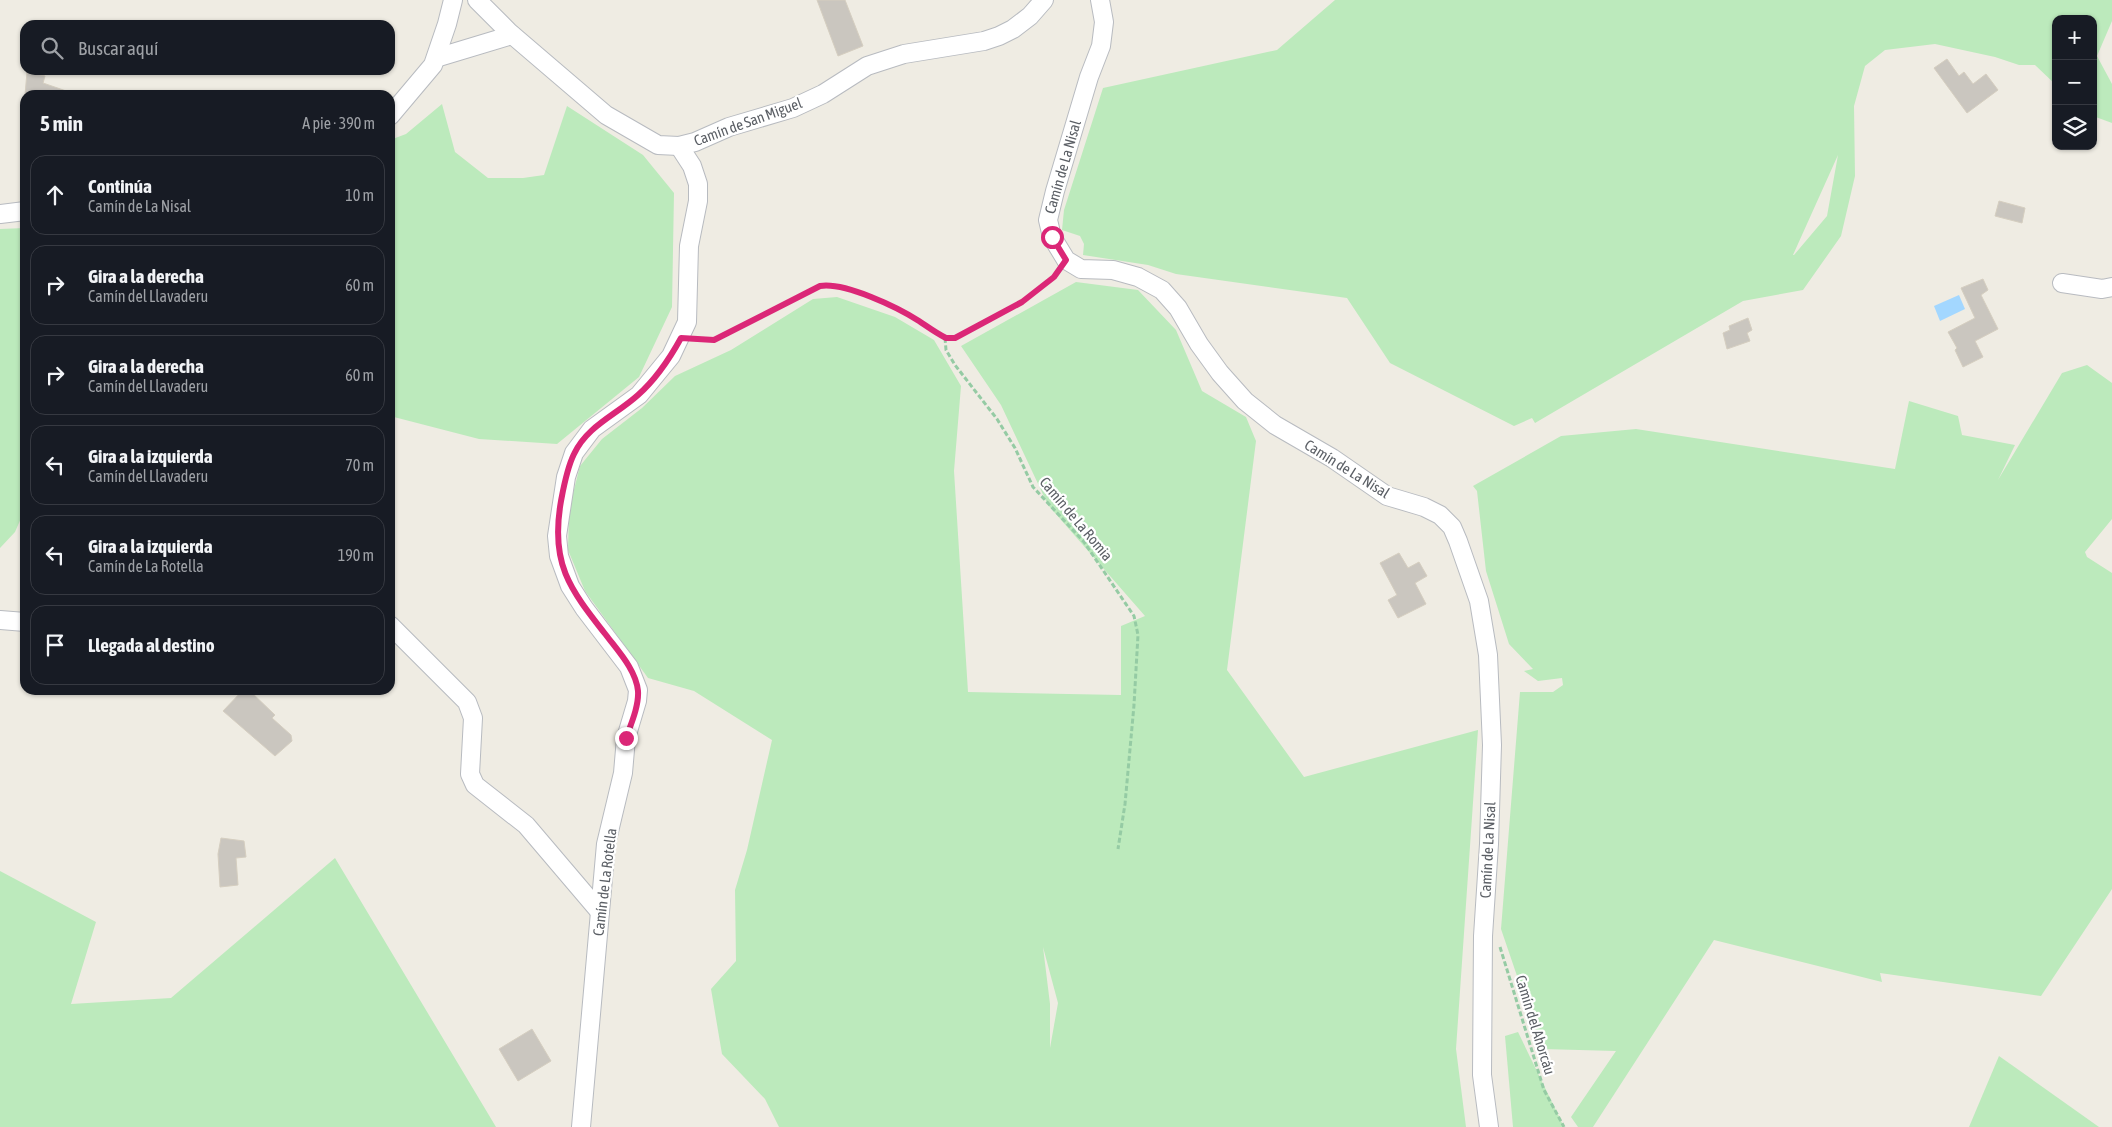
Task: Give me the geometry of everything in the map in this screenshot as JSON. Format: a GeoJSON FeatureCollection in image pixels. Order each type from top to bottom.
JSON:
{"type":"FeatureCollection","features":[{"type":"Feature","properties":{"kind":"street"},"geometry":{"type":"LineString","coordinates":[[395,110],[433,66],[453,0]]}},
{"type":"Feature","properties":{"kind":"street","name":"Camín de San Miguel"},"geometry":{"type":"LineString","coordinates":[[477,0],[512,35],[606,115],[658,144],[679,146],[695,142],[729,127],[794,108],[823,94],[867,66],[904,54],[984,41],[999,36],[1013,29],[1030,16],[1044,0]]}},
{"type":"Feature","properties":{"kind":"street","name":"Camín de La Nisal"},"geometry":{"type":"LineString","coordinates":[[1100,0],[1104,22],[1101,46],[1089,77],[1054,191],[1048,220],[1052,237],[1066,260],[1081,269],[1114,270],[1138,277],[1162,290],[1178,308],[1199,344],[1220,373],[1245,401],[1276,425],[1332,458],[1387,496],[1440,514],[1452,527],[1478,601],[1488,655],[1492,745],[1489,844],[1483,936],[1482,1075],[1489,1127]]}},
{"type":"Feature","properties":{"kind":"street"},"geometry":{"type":"LineString","coordinates":[[436,58],[512,35]]}},
{"type":"Feature","properties":{"kind":"street","name":"Camín de La Rotella"},"geometry":{"type":"LineString","coordinates":[[582,1127],[606,844],[623,772],[626,738],[637,701],[638,690],[629,667],[584,608],[563,570],[559,556],[557,536],[566,477],[574,453],[592,430],[639,395],[671,356],[687,322],[689,246],[698,201],[698,184],[692,166],[679,146]]}},
{"type":"Feature","properties":{"kind":"street"},"geometry":{"type":"LineString","coordinates":[[0,214],[20,212]]}},
{"type":"Feature","properties":{"kind":"street"},"geometry":{"type":"LineString","coordinates":[[2062,283],[2102,289],[2112,287]]}},
{"type":"Feature","properties":{"kind":"street"},"geometry":{"type":"LineString","coordinates":[[0,620],[20,622]]}},
{"type":"Feature","properties":{"kind":"street"},"geometry":{"type":"LineString","coordinates":[[395,630],[467,702],[473,718],[470,774],[476,784],[526,825],[600,912]]}},
{"type":"Feature","properties":{"kind":"path"},"geometry":{"type":"LineString","coordinates":[[681,338],[714,340],[820,286],[830,284],[844,287],[889,305],[946,338],[955,338],[1022,302],[1054,277],[1066,260]]}},
{"type":"Feature","properties":{"kind":"path","name":"Camín de La Romia"},"geometry":{"type":"LineString","coordinates":[[946,338],[946,350],[955,365],[997,419],[1015,448],[1033,487],[1084,542],[1134,616],[1138,635],[1134,705],[1125,804],[1118,849]]}},
{"type":"Feature","properties":{"kind":"path","name":"Camín del Ahorcáu"},"geometry":{"type":"LineString","coordinates":[[1483,936],[1495,940],[1501,948],[1544,1090],[1564,1127]]}},
{"type":"Feature","properties":{"kind":"green space"},"geometry":{"type":"Polygon","coordinates":[[[1335,0],[2112,0],[2112,21],[2097,56],[2097,15],[2052,15],[2052,81],[2035,65],[2019,65],[1995,57],[1935,44],[1885,50],[1865,66],[1854,106],[1855,176],[1841,236],[1803,290],[1743,301],[1535,423],[1532,418],[1514,426],[1390,363],[1347,298],[1176,274],[1148,265],[1083,255],[1084,244],[1080,236],[1062,230],[1064,210],[1103,88],[1277,50],[1335,0]],[[1838,155],[1793,255],[1827,216],[1838,155]]]}},
{"type":"Feature","properties":{"kind":"green space"},"geometry":{"type":"Polygon","coordinates":[[[2097,56],[2112,84],[2112,123],[2097,117],[2097,56]]]}},
{"type":"Feature","properties":{"kind":"green space"},"geometry":{"type":"Polygon","coordinates":[[[442,104],[455,152],[488,178],[523,178],[544,175],[567,106],[643,155],[674,193],[672,307],[639,377],[557,444],[479,439],[395,417],[395,138],[406,134],[442,104]]]}},
{"type":"Feature","properties":{"kind":"green space"},"geometry":{"type":"Polygon","coordinates":[[[20,228],[20,520],[15,532],[0,548],[0,229],[20,228]]]}},
{"type":"Feature","properties":{"kind":"green space"},"geometry":{"type":"Polygon","coordinates":[[[1076,282],[1138,290],[1176,330],[1202,391],[1246,417],[1256,441],[1227,670],[1304,777],[1478,730],[1456,1049],[1466,1127],[779,1127],[765,1099],[722,1054],[711,989],[736,961],[735,890],[747,850],[772,740],[694,691],[648,678],[585,591],[568,550],[569,509],[580,466],[602,439],[642,408],[675,376],[731,350],[813,299],[837,297],[895,317],[934,340],[961,386],[954,471],[968,692],[1121,695],[1121,626],[1145,616],[1048,505],[1001,405],[961,346],[1076,282]],[[1043,947],[1050,1004],[1050,1048],[1058,1003],[1043,947]]]}},
{"type":"Feature","properties":{"kind":"green space"},"geometry":{"type":"Polygon","coordinates":[[[2087,365],[2112,383],[2112,519],[2085,552],[2087,557],[2112,573],[2112,889],[2041,996],[1880,973],[1882,982],[1714,940],[1593,1127],[1578,1127],[1571,1117],[1616,1051],[1542,1049],[1501,929],[1520,692],[1553,692],[1563,685],[1562,678],[1538,681],[1524,671],[1533,669],[1509,644],[1486,571],[1477,491],[1473,486],[1561,436],[1636,429],[1895,469],[1909,401],[1958,416],[1962,435],[2015,445],[1998,480],[2062,373],[2087,365]]]}},
{"type":"Feature","properties":{"kind":"green space"},"geometry":{"type":"Polygon","coordinates":[[[335,858],[496,1127],[0,1127],[0,871],[96,922],[71,1004],[171,998],[335,858]]]}},
{"type":"Feature","properties":{"kind":"green space"},"geometry":{"type":"Polygon","coordinates":[[[1518,1032],[1564,1127],[1513,1127],[1505,1036],[1518,1032]]]}},
{"type":"Feature","properties":{"kind":"green space"},"geometry":{"type":"Polygon","coordinates":[[[1999,1056],[2099,1127],[1969,1127],[1999,1056]]]}},
{"type":"Feature","properties":{"kind":"water"},"geometry":{"type":"Polygon","coordinates":[[[1959,295],[1965,309],[1940,321],[1934,306],[1959,295]]]}},
{"type":"Feature","properties":{"kind":"building"},"geometry":{"type":"Polygon","coordinates":[[[817,0],[845,0],[863,46],[838,56],[817,0]]]}},
{"type":"Feature","properties":{"kind":"building"},"geometry":{"type":"Polygon","coordinates":[[[1947,59],[1959,76],[1964,72],[1973,84],[1986,74],[1998,90],[1967,113],[1934,68],[1947,59]]]}},
{"type":"Feature","properties":{"kind":"building"},"geometry":{"type":"Polygon","coordinates":[[[27,75],[40,75],[45,76],[43,83],[63,90],[25,90],[27,75]]]}},
{"type":"Feature","properties":{"kind":"building"},"geometry":{"type":"Polygon","coordinates":[[[1999,201],[2025,208],[2022,223],[1995,216],[1999,201]]]}},
{"type":"Feature","properties":{"kind":"building"},"geometry":{"type":"Polygon","coordinates":[[[1983,279],[1988,290],[1981,295],[1998,329],[1975,341],[1983,357],[1963,367],[1955,350],[1957,348],[1948,332],[1975,318],[1961,288],[1983,279]]]}},
{"type":"Feature","properties":{"kind":"building"},"geometry":{"type":"Polygon","coordinates":[[[1748,318],[1752,330],[1747,333],[1750,341],[1727,349],[1723,333],[1730,330],[1729,326],[1748,318]]]}},
{"type":"Feature","properties":{"kind":"building"},"geometry":{"type":"Polygon","coordinates":[[[1399,553],[1408,568],[1419,562],[1427,576],[1415,583],[1426,604],[1398,618],[1388,600],[1397,595],[1380,563],[1399,553]]]}},
{"type":"Feature","properties":{"kind":"building"},"geometry":{"type":"Polygon","coordinates":[[[238,695],[254,695],[275,715],[272,718],[291,735],[292,741],[275,756],[223,711],[238,695]]]}},
{"type":"Feature","properties":{"kind":"building"},"geometry":{"type":"Polygon","coordinates":[[[221,838],[244,841],[246,857],[236,858],[238,885],[220,887],[218,854],[221,838]]]}},
{"type":"Feature","properties":{"kind":"building"},"geometry":{"type":"Polygon","coordinates":[[[532,1029],[551,1061],[518,1081],[499,1049],[532,1029]]]}},
{"type":"Feature","properties":{"kind":"route"},"geometry":{"type":"LineString","coordinates":[[626,738],[637,701],[638,690],[634,678],[615,646],[584,608],[570,586],[559,556],[557,536],[566,477],[574,453],[584,439],[592,430],[639,395],[671,356],[681,338],[714,340],[820,286],[830,284],[844,287],[889,305],[918,320],[937,334],[946,338],[955,338],[1022,302],[1054,277],[1066,260],[1052,237]]}}]}
